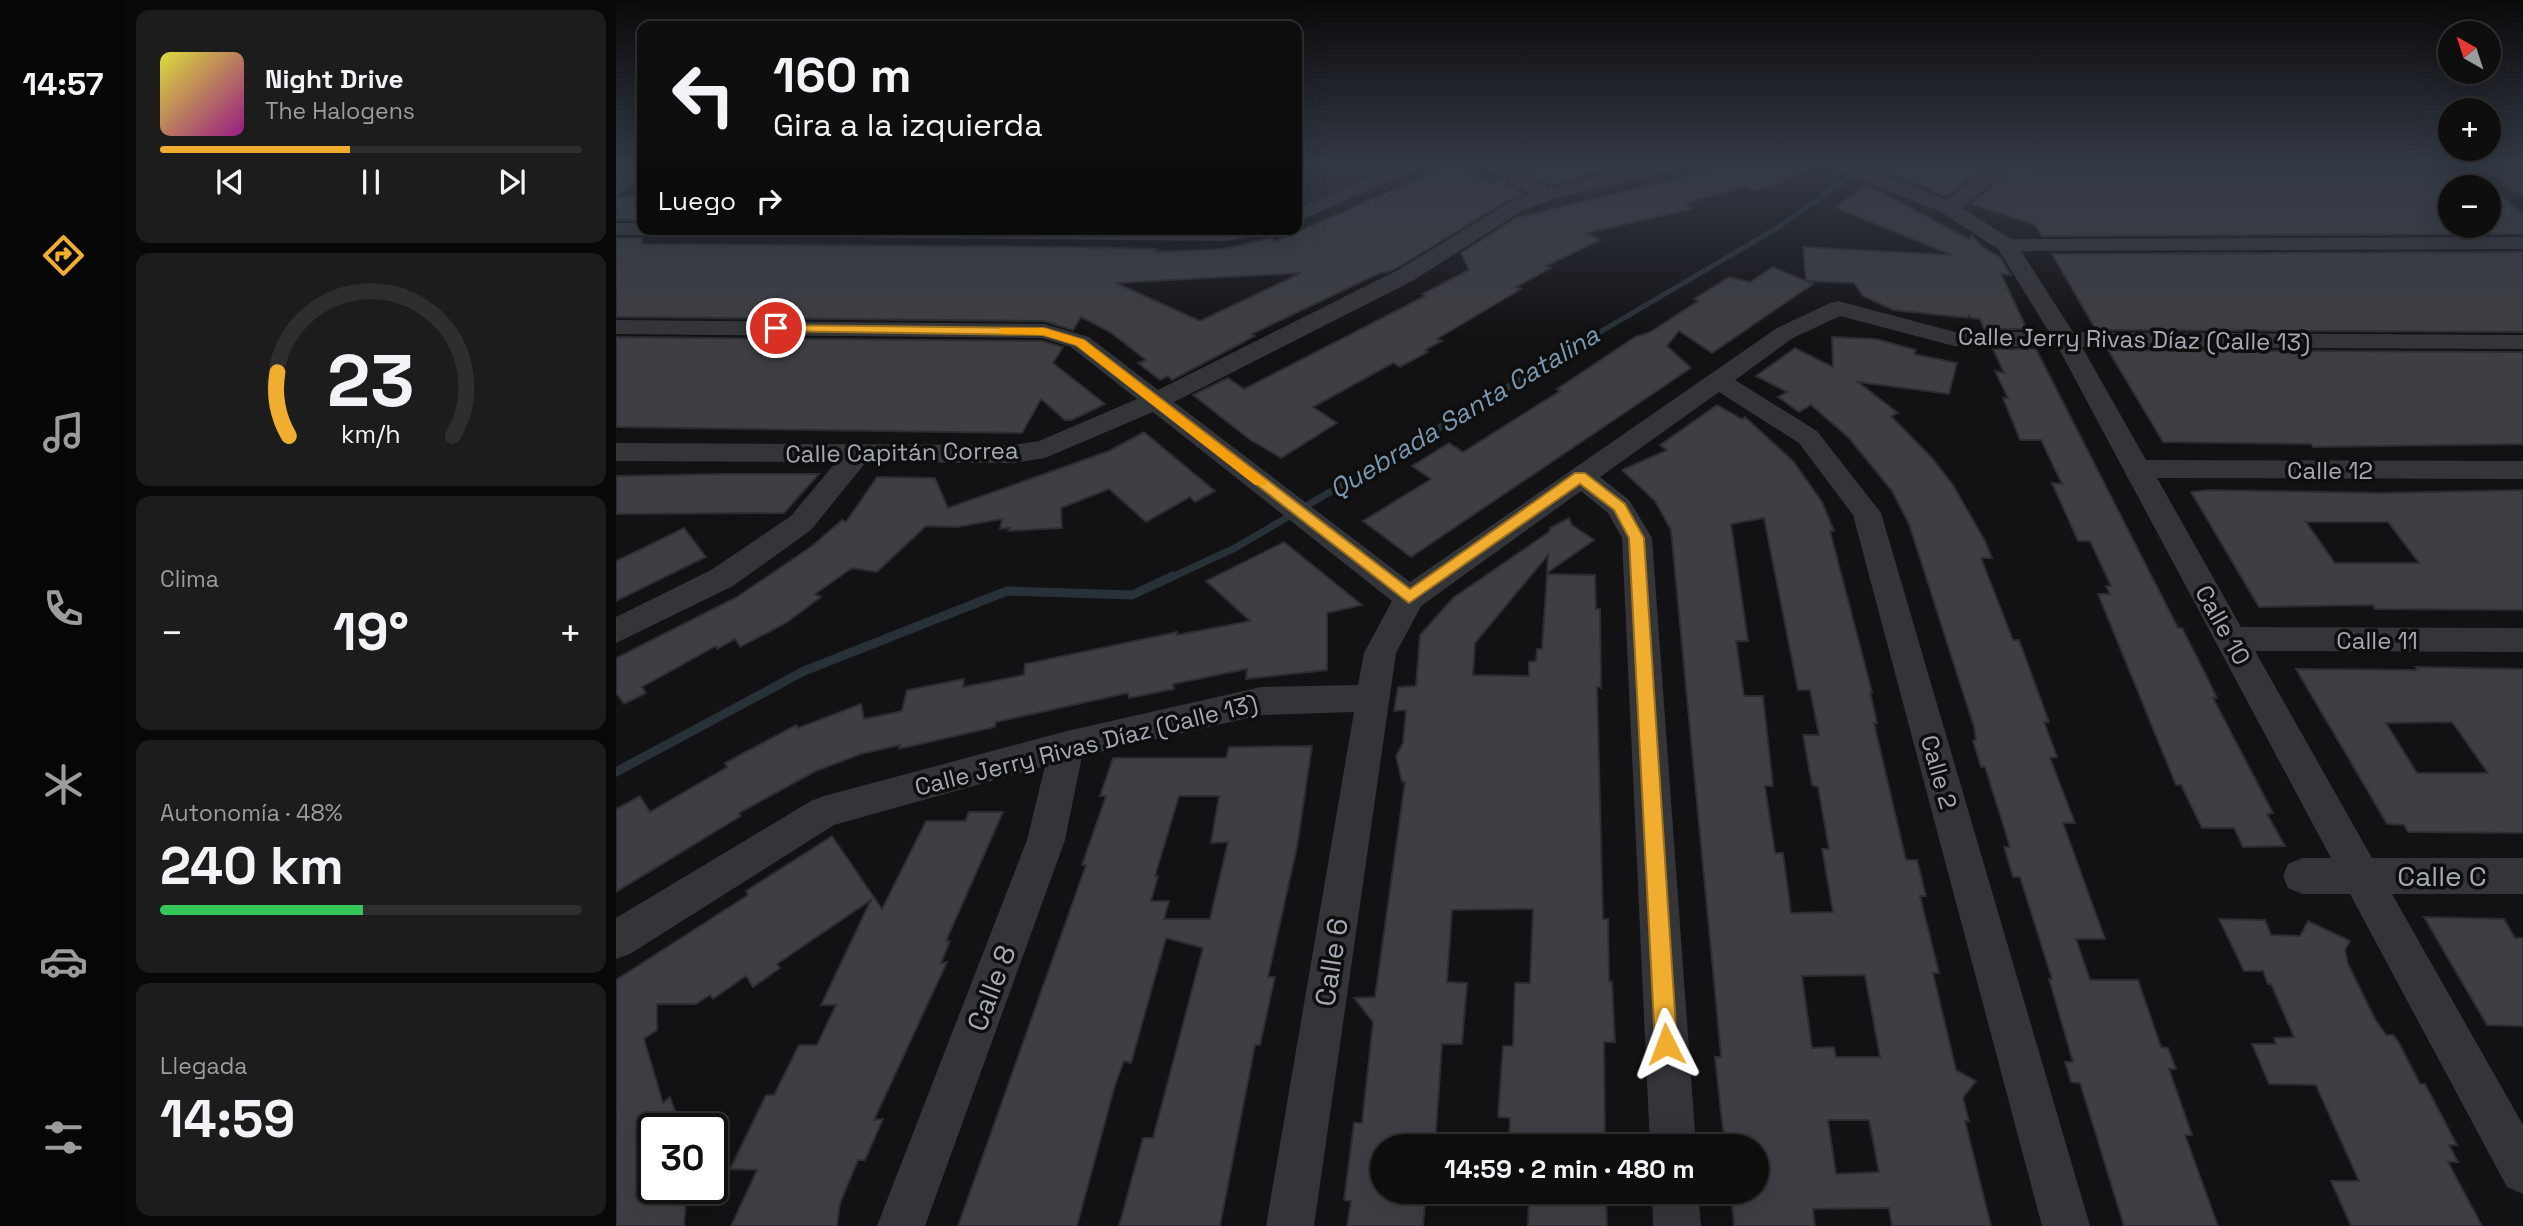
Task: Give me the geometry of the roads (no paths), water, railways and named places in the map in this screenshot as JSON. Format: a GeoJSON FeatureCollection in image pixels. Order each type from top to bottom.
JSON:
{"type":"FeatureCollection","features":[{"type":"Feature","properties":{"kind":"street","name":"Calle Capitán Correa"},"geometry":{"type":"LineString","coordinates":[[616,452],[1013,454],[1045,449],[1157,400],[1406,275],[1490,221]]}},
{"type":"Feature","properties":{"kind":"street","name":"Calle 10"},"geometry":{"type":"LineString","coordinates":[[1969,221],[2006,245],[2067,341],[2523,1171]]}},
{"type":"Feature","properties":{"kind":"street"},"geometry":{"type":"LineString","coordinates":[[616,229],[637,229]]}},
{"type":"Feature","properties":{"kind":"street"},"geometry":{"type":"LineString","coordinates":[[2006,245],[2523,243]]}},
{"type":"Feature","properties":{"kind":"street","name":"Calle Jerry Rivas Díaz (Calle 13)"},"geometry":{"type":"LineString","coordinates":[[616,940],[824,812],[1067,745],[1261,701],[1373,698],[1380,653],[1409,598],[1785,333],[1838,308],[1954,339],[2523,342]]}},
{"type":"Feature","properties":{"kind":"street"},"geometry":{"type":"LineString","coordinates":[[616,327],[1044,331],[1080,342],[1409,598]]}},
{"type":"Feature","properties":{"kind":"street","name":"Calle 2"},"geometry":{"type":"LineString","coordinates":[[1718,380],[1808,437],[1867,513],[2066,1226]]}},
{"type":"Feature","properties":{"kind":"street"},"geometry":{"type":"LineString","coordinates":[[616,631],[722,579],[801,523],[857,455]]}},
{"type":"Feature","properties":{"kind":"street","name":"Calle 12"},"geometry":{"type":"LineString","coordinates":[[2138,469],[2523,470]]}},
{"type":"Feature","properties":{"kind":"street"},"geometry":{"type":"LineString","coordinates":[[1580,477],[1619,507],[1637,538],[1672,1134]]}},
{"type":"Feature","properties":{"kind":"street","name":"Calle 11"},"geometry":{"type":"LineString","coordinates":[[2230,639],[2523,640]]}},
{"type":"Feature","properties":{"kind":"street","name":"Calle 6"},"geometry":{"type":"LineString","coordinates":[[1290,1226],[1373,698]]}},
{"type":"Feature","properties":{"kind":"street","name":"Calle 8"},"geometry":{"type":"LineString","coordinates":[[901,1226],[1046,840],[1067,745]]}},
{"type":"Feature","properties":{"kind":"street","name":"Calle C"},"geometry":{"type":"LineString","coordinates":[[2302,876],[2523,876]]}},
{"type":"Feature","properties":{"kind":"street"},"geometry":{"type":"LineString","coordinates":[[1676,1204],[1677,1226]]}},
{"type":"Feature","properties":{"kind":"waterway","name":"Quebrada Santa Catalina"},"geometry":{"type":"LineString","coordinates":[[1573,348],[1787,221]]}},
{"type":"Feature","properties":{"kind":"waterway","name":"Quebrada Santa Catalina"},"geometry":{"type":"LineString","coordinates":[[1170,578],[1235,548],[1576,347]]}},
{"type":"Feature","properties":{"kind":"waterway","name":"Quebrada Santa Catalina"},"geometry":{"type":"LineString","coordinates":[[616,772],[804,671],[1007,591],[1132,595],[1173,576]]}}]}
